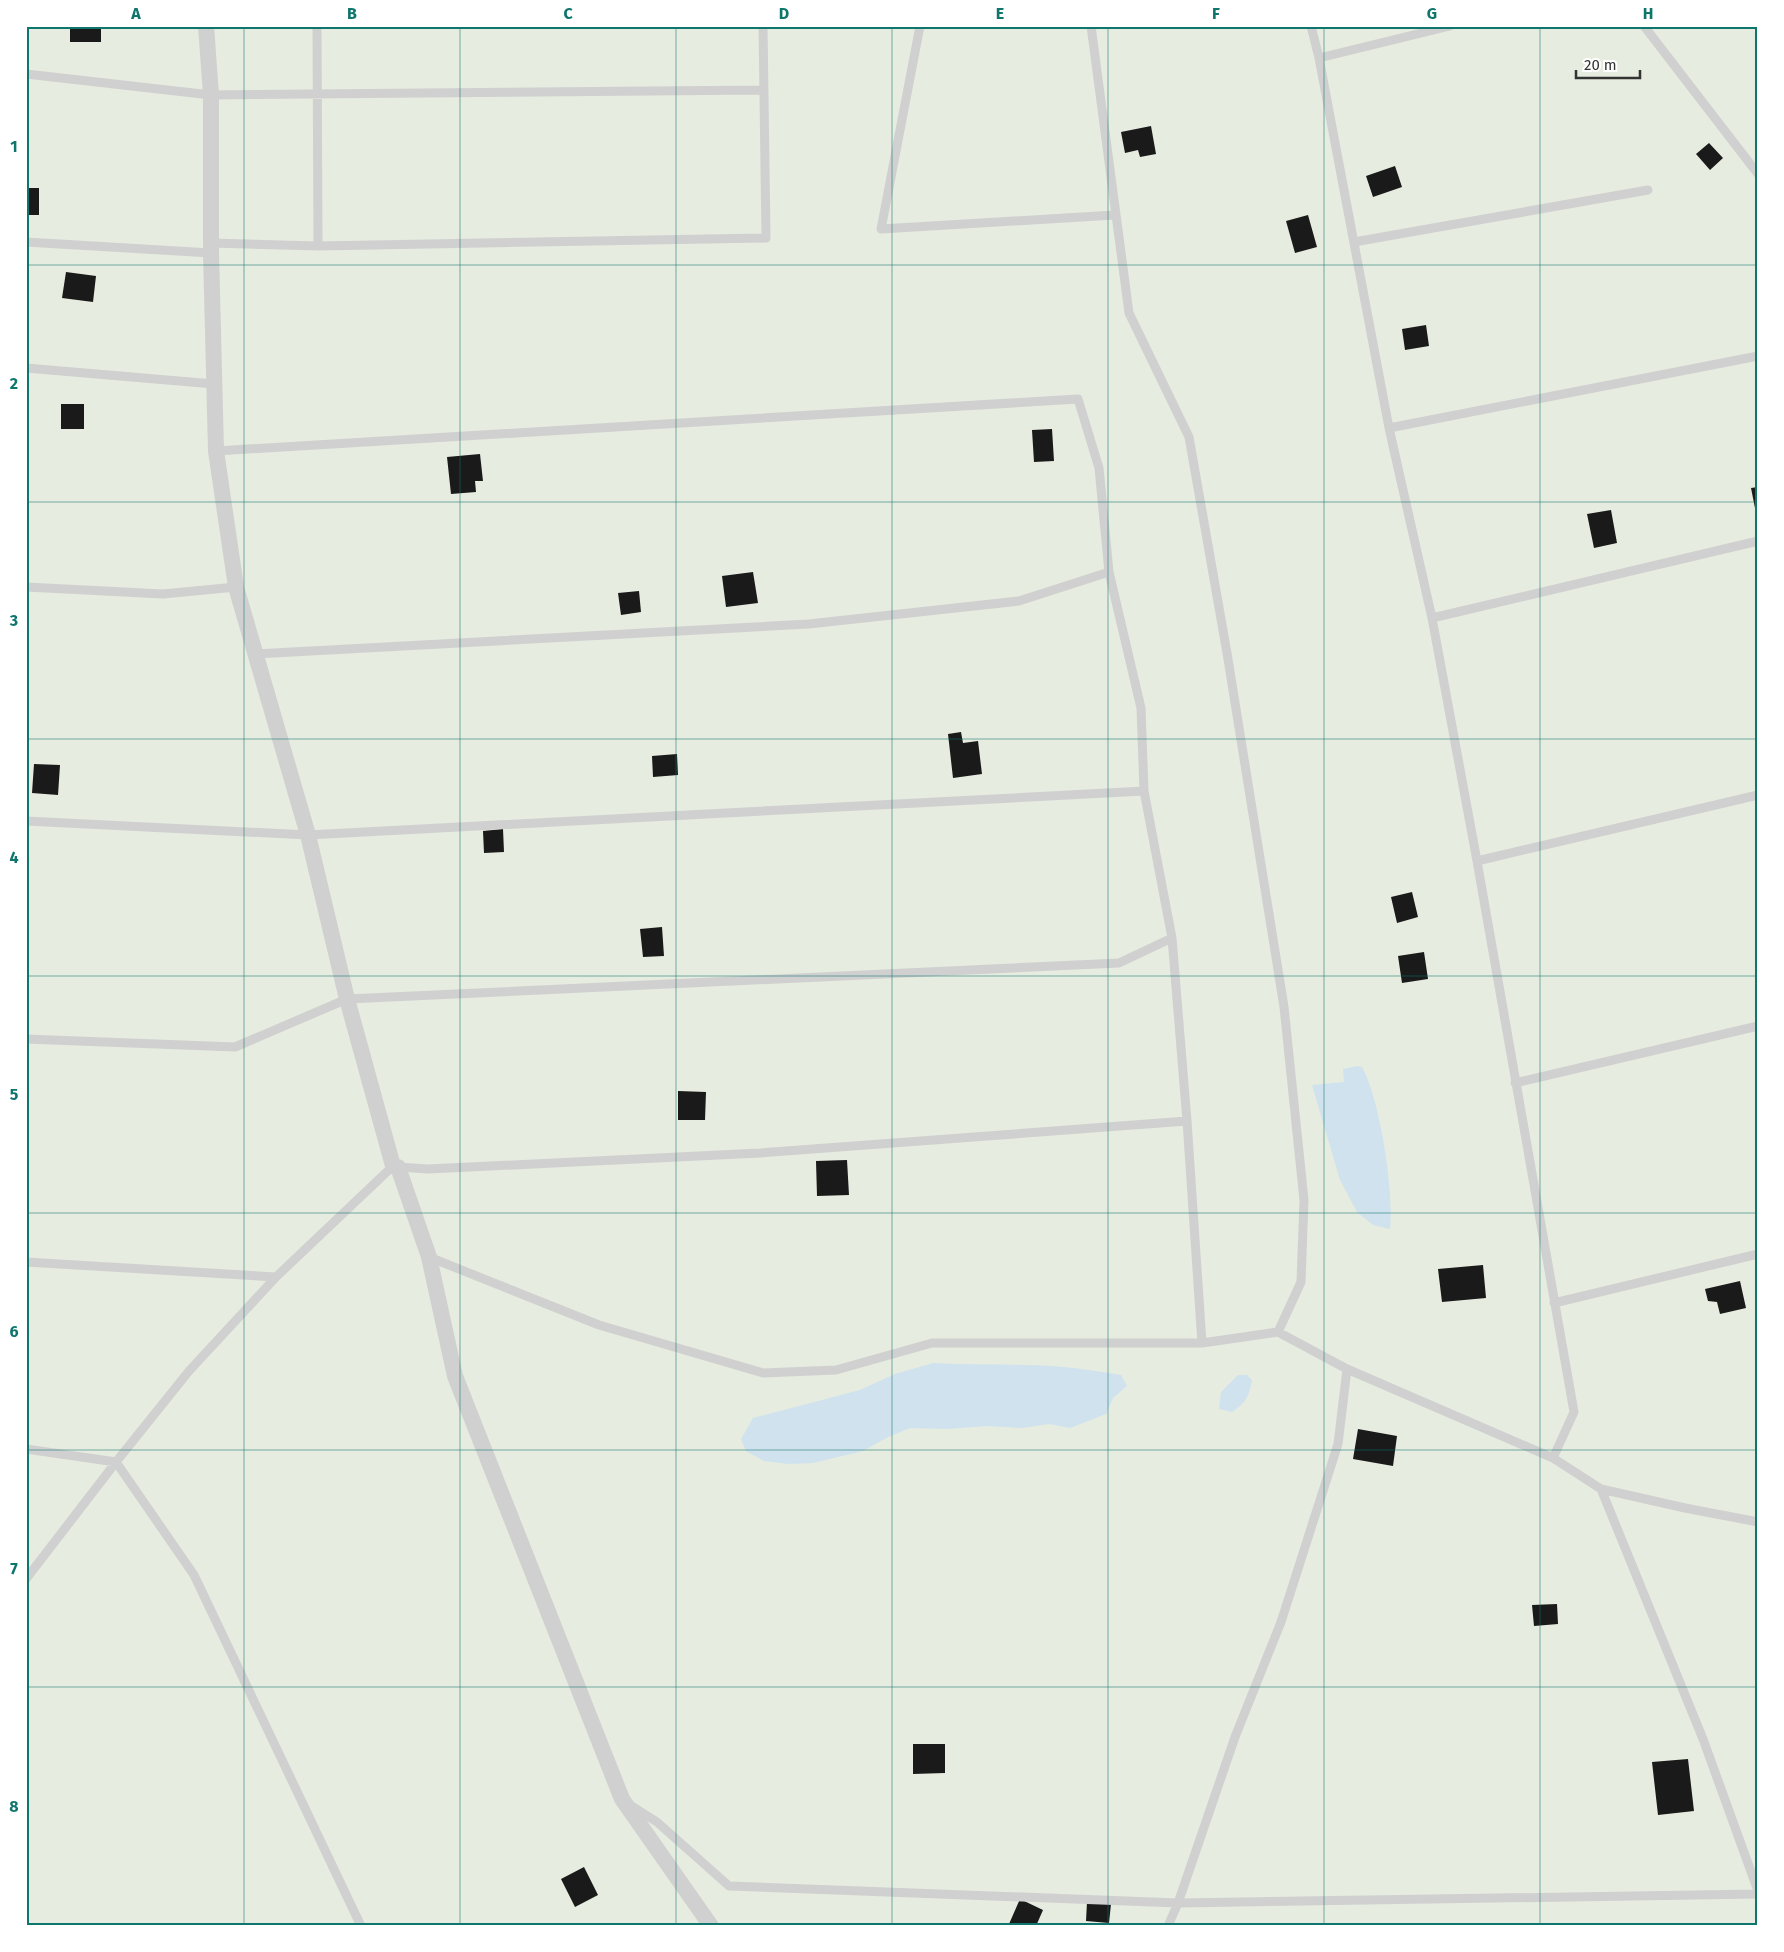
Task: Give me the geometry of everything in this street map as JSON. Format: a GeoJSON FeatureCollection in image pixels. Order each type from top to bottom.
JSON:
{"type":"FeatureCollection","features":[{"type":"Feature","properties":{"kind":"street"},"geometry":{"type":"LineString","coordinates":[[206,26],[210,95],[210,248],[216,451],[236,587],[308,835],[346,999],[395,1167],[429,1257],[456,1376],[622,1799],[710,1926]]}},
{"type":"Feature","properties":{"kind":"lane"},"geometry":{"type":"LineString","coordinates":[[317,26],[318,246]]}},
{"type":"Feature","properties":{"kind":"lane"},"geometry":{"type":"LineString","coordinates":[[26,242],[210,248],[766,238],[763,26]]}},
{"type":"Feature","properties":{"kind":"lane"},"geometry":{"type":"LineString","coordinates":[[920,26],[881,229],[1114,215]]}},
{"type":"Feature","properties":{"kind":"lane"},"geometry":{"type":"LineString","coordinates":[[1091,26],[1114,215],[1129,313],[1189,437],[1227,653],[1284,1007],[1304,1200],[1301,1282],[1278,1332]]}},
{"type":"Feature","properties":{"kind":"lane"},"geometry":{"type":"LineString","coordinates":[[1311,26],[1319,58],[1389,428],[1432,618],[1477,861],[1574,1412],[1553,1458]]}},
{"type":"Feature","properties":{"kind":"lane"},"geometry":{"type":"LineString","coordinates":[[1319,58],[1450,26]]}},
{"type":"Feature","properties":{"kind":"lane"},"geometry":{"type":"LineString","coordinates":[[1644,26],[1758,174]]}},
{"type":"Feature","properties":{"kind":"lane"},"geometry":{"type":"LineString","coordinates":[[26,74],[210,95],[764,90]]}},
{"type":"Feature","properties":{"kind":"lane"},"geometry":{"type":"LineString","coordinates":[[1354,242],[1648,190]]}},
{"type":"Feature","properties":{"kind":"lane"},"geometry":{"type":"LineString","coordinates":[[1389,428],[1758,356]]}},
{"type":"Feature","properties":{"kind":"lane"},"geometry":{"type":"LineString","coordinates":[[26,368],[214,384]]}},
{"type":"Feature","properties":{"kind":"lane"},"geometry":{"type":"LineString","coordinates":[[216,451],[1078,399],[1099,468],[1109,572],[1141,708],[1144,791],[1172,938],[1202,1343]]}},
{"type":"Feature","properties":{"kind":"lane"},"geometry":{"type":"LineString","coordinates":[[1432,618],[1758,541]]}},
{"type":"Feature","properties":{"kind":"lane"},"geometry":{"type":"LineString","coordinates":[[255,654],[809,624],[1020,601],[1109,572]]}},
{"type":"Feature","properties":{"kind":"lane"},"geometry":{"type":"LineString","coordinates":[[26,587],[163,594],[236,587]]}},
{"type":"Feature","properties":{"kind":"lane"},"geometry":{"type":"LineString","coordinates":[[26,821],[308,835],[1144,791]]}},
{"type":"Feature","properties":{"kind":"lane"},"geometry":{"type":"LineString","coordinates":[[1477,861],[1758,795]]}},
{"type":"Feature","properties":{"kind":"lane"},"geometry":{"type":"LineString","coordinates":[[26,1039],[235,1047],[346,999],[1119,963],[1172,938]]}},
{"type":"Feature","properties":{"kind":"lane"},"geometry":{"type":"LineString","coordinates":[[1516,1083],[1758,1026]]}},
{"type":"Feature","properties":{"kind":"lane"},"geometry":{"type":"LineString","coordinates":[[26,1578],[189,1371],[276,1277],[395,1167],[428,1169],[760,1153],[1187,1121]]}},
{"type":"Feature","properties":{"kind":"lane"},"geometry":{"type":"LineString","coordinates":[[1554,1303],[1758,1254]]}},
{"type":"Feature","properties":{"kind":"lane"},"geometry":{"type":"LineString","coordinates":[[429,1257],[599,1325],[763,1373],[836,1370],[932,1343],[1202,1343],[1278,1332],[1347,1369],[1553,1458],[1601,1489],[1758,1522]]}},
{"type":"Feature","properties":{"kind":"lane"},"geometry":{"type":"LineString","coordinates":[[26,1262],[276,1277]]}},
{"type":"Feature","properties":{"kind":"lane"},"geometry":{"type":"LineString","coordinates":[[1168,1926],[1178,1903],[1235,1737],[1281,1622],[1338,1444],[1347,1369]]}},
{"type":"Feature","properties":{"kind":"lane"},"geometry":{"type":"LineString","coordinates":[[26,1449],[116,1462],[194,1575],[361,1926]]}},
{"type":"Feature","properties":{"kind":"lane"},"geometry":{"type":"LineString","coordinates":[[622,1799],[657,1822],[729,1886],[1178,1903],[1758,1893],[1703,1739],[1601,1489]]}},
{"type":"Feature","properties":{"kind":"shaded area"},"geometry":{"type":"Polygon","coordinates":[[[26,26],[1758,26],[1758,1926],[26,1926],[26,26]]]}},
{"type":"Feature","properties":{"kind":"water"},"geometry":{"type":"Polygon","coordinates":[[[1357,1066],[1362,1067],[1369,1082],[1380,1123],[1388,1170],[1391,1213],[1390,1229],[1373,1225],[1357,1212],[1340,1180],[1312,1085],[1344,1082],[1343,1069],[1357,1066]]]}},
{"type":"Feature","properties":{"kind":"water"},"geometry":{"type":"Polygon","coordinates":[[[933,1363],[1077,1368],[1121,1375],[1127,1386],[1113,1398],[1106,1414],[1070,1428],[1049,1424],[1022,1428],[987,1426],[947,1429],[910,1428],[888,1437],[863,1451],[813,1463],[788,1464],[764,1461],[746,1451],[741,1439],[753,1418],[860,1390],[895,1374],[933,1363]]]}},
{"type":"Feature","properties":{"kind":"water"},"geometry":{"type":"Polygon","coordinates":[[[1238,1375],[1247,1375],[1252,1380],[1246,1399],[1232,1412],[1219,1409],[1221,1392],[1238,1375]]]}},
{"type":"Feature","properties":{"kind":"building"},"geometry":{"type":"Polygon","coordinates":[[[70,26],[101,26],[101,42],[70,42],[70,26]]]}},
{"type":"Feature","properties":{"kind":"building"},"geometry":{"type":"Polygon","coordinates":[[[1151,126],[1156,154],[1140,157],[1138,150],[1125,153],[1121,132],[1151,126]]]}},
{"type":"Feature","properties":{"kind":"building"},"geometry":{"type":"Polygon","coordinates":[[[1709,143],[1723,158],[1710,170],[1696,154],[1709,143]]]}},
{"type":"Feature","properties":{"kind":"building"},"geometry":{"type":"Polygon","coordinates":[[[1395,166],[1402,187],[1373,197],[1366,176],[1395,166]]]}},
{"type":"Feature","properties":{"kind":"building"},"geometry":{"type":"Polygon","coordinates":[[[26,188],[39,188],[39,215],[26,215],[26,188]]]}},
{"type":"Feature","properties":{"kind":"building"},"geometry":{"type":"Polygon","coordinates":[[[1308,215],[1317,247],[1295,253],[1286,221],[1308,215]]]}},
{"type":"Feature","properties":{"kind":"building"},"geometry":{"type":"Polygon","coordinates":[[[66,272],[96,276],[93,302],[62,298],[66,272]]]}},
{"type":"Feature","properties":{"kind":"building"},"geometry":{"type":"Polygon","coordinates":[[[1426,325],[1429,346],[1405,350],[1402,329],[1426,325]]]}},
{"type":"Feature","properties":{"kind":"building"},"geometry":{"type":"Polygon","coordinates":[[[61,404],[84,404],[84,429],[61,429],[61,404]]]}},
{"type":"Feature","properties":{"kind":"building"},"geometry":{"type":"Polygon","coordinates":[[[1052,429],[1054,461],[1034,462],[1032,430],[1052,429]]]}},
{"type":"Feature","properties":{"kind":"building"},"geometry":{"type":"Polygon","coordinates":[[[480,454],[483,481],[475,481],[476,492],[451,494],[447,457],[480,454]]]}},
{"type":"Feature","properties":{"kind":"building"},"geometry":{"type":"Polygon","coordinates":[[[1758,487],[1758,518],[1757,518],[1751,488],[1758,487]]]}},
{"type":"Feature","properties":{"kind":"building"},"geometry":{"type":"Polygon","coordinates":[[[1611,510],[1617,543],[1594,548],[1587,514],[1611,510]]]}},
{"type":"Feature","properties":{"kind":"building"},"geometry":{"type":"Polygon","coordinates":[[[753,572],[758,603],[726,607],[722,576],[753,572]]]}},
{"type":"Feature","properties":{"kind":"building"},"geometry":{"type":"Polygon","coordinates":[[[639,591],[641,612],[621,615],[618,593],[639,591]]]}},
{"type":"Feature","properties":{"kind":"building"},"geometry":{"type":"Polygon","coordinates":[[[961,732],[963,743],[978,741],[982,774],[953,778],[948,734],[961,732]]]}},
{"type":"Feature","properties":{"kind":"building"},"geometry":{"type":"Polygon","coordinates":[[[677,754],[678,775],[653,777],[652,756],[677,754]]]}},
{"type":"Feature","properties":{"kind":"building"},"geometry":{"type":"Polygon","coordinates":[[[34,764],[60,765],[58,795],[32,793],[34,764]]]}},
{"type":"Feature","properties":{"kind":"building"},"geometry":{"type":"Polygon","coordinates":[[[503,829],[504,852],[484,853],[483,831],[503,829]]]}},
{"type":"Feature","properties":{"kind":"building"},"geometry":{"type":"Polygon","coordinates":[[[1412,892],[1418,917],[1397,923],[1391,897],[1412,892]]]}},
{"type":"Feature","properties":{"kind":"building"},"geometry":{"type":"Polygon","coordinates":[[[662,927],[664,956],[643,957],[640,929],[662,927]]]}},
{"type":"Feature","properties":{"kind":"building"},"geometry":{"type":"Polygon","coordinates":[[[1424,952],[1428,979],[1402,983],[1398,956],[1424,952]]]}},
{"type":"Feature","properties":{"kind":"building"},"geometry":{"type":"Polygon","coordinates":[[[678,1091],[706,1092],[705,1120],[678,1120],[678,1091]]]}},
{"type":"Feature","properties":{"kind":"building"},"geometry":{"type":"Polygon","coordinates":[[[847,1160],[849,1195],[817,1196],[816,1161],[847,1160]]]}},
{"type":"Feature","properties":{"kind":"building"},"geometry":{"type":"Polygon","coordinates":[[[1483,1265],[1486,1298],[1442,1302],[1438,1269],[1483,1265]]]}},
{"type":"Feature","properties":{"kind":"building"},"geometry":{"type":"Polygon","coordinates":[[[1740,1281],[1746,1308],[1720,1314],[1717,1302],[1708,1301],[1705,1289],[1740,1281]]]}},
{"type":"Feature","properties":{"kind":"building"},"geometry":{"type":"Polygon","coordinates":[[[1358,1429],[1397,1436],[1393,1466],[1353,1459],[1358,1429]]]}},
{"type":"Feature","properties":{"kind":"building"},"geometry":{"type":"Polygon","coordinates":[[[1557,1604],[1558,1624],[1534,1626],[1532,1605],[1557,1604]]]}},
{"type":"Feature","properties":{"kind":"building"},"geometry":{"type":"Polygon","coordinates":[[[913,1744],[945,1744],[945,1773],[913,1774],[913,1744]]]}},
{"type":"Feature","properties":{"kind":"building"},"geometry":{"type":"Polygon","coordinates":[[[1688,1759],[1694,1811],[1658,1815],[1652,1762],[1688,1759]]]}},
{"type":"Feature","properties":{"kind":"building"},"geometry":{"type":"Polygon","coordinates":[[[584,1867],[598,1895],[575,1907],[561,1879],[584,1867]]]}},
{"type":"Feature","properties":{"kind":"building"},"geometry":{"type":"Polygon","coordinates":[[[1020,1899],[1043,1910],[1036,1926],[1013,1926],[1009,1924],[1020,1899]]]}},
{"type":"Feature","properties":{"kind":"building"},"geometry":{"type":"Polygon","coordinates":[[[1087,1902],[1111,1904],[1109,1923],[1086,1921],[1087,1902]]]}}]}
